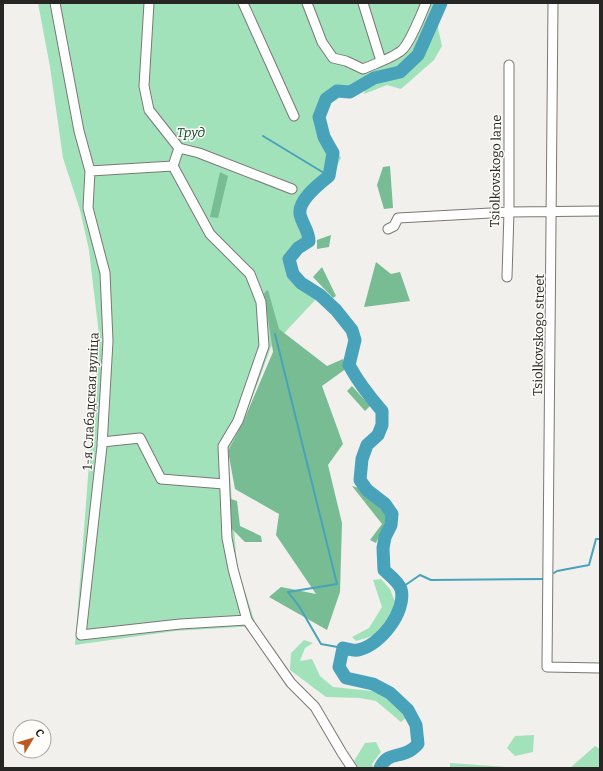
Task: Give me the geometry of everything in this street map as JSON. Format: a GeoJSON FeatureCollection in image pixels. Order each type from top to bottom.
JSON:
{"type":"FeatureCollection","features":[{"type":"Feature","properties":{"kind":"street","name":"1-я Слабадская вуліца"},"geometry":{"type":"LineString","coordinates":[[55,3],[79,132],[90,170],[88,208],[105,274],[108,341],[102,442],[81,635],[180,624],[247,620]]}},
{"type":"Feature","properties":{"kind":"street"},"geometry":{"type":"LineString","coordinates":[[149,3],[144,86],[149,110],[179,148],[199,153],[292,189]]}},
{"type":"Feature","properties":{"kind":"street"},"geometry":{"type":"LineString","coordinates":[[243,3],[294,116]]}},
{"type":"Feature","properties":{"kind":"street"},"geometry":{"type":"LineString","coordinates":[[307,3],[322,42],[333,58],[346,61],[362,69],[403,50],[426,3]]}},
{"type":"Feature","properties":{"kind":"street"},"geometry":{"type":"LineString","coordinates":[[363,3],[381,61]]}},
{"type":"Feature","properties":{"kind":"street","name":"Tsiolkovskogo street"},"geometry":{"type":"LineString","coordinates":[[553,3],[548,666],[600,668]]}},
{"type":"Feature","properties":{"kind":"street","name":"Tsiolkovskogo lane"},"geometry":{"type":"LineString","coordinates":[[507,277],[509,212],[509,65]]}},
{"type":"Feature","properties":{"kind":"street"},"geometry":{"type":"LineString","coordinates":[[179,148],[173,166],[210,234],[250,274],[261,302],[264,346],[238,421],[223,446],[227,538],[233,569],[247,620],[291,683],[315,707],[352,768]]}},
{"type":"Feature","properties":{"kind":"street"},"geometry":{"type":"LineString","coordinates":[[90,170],[173,166]]}},
{"type":"Feature","properties":{"kind":"street"},"geometry":{"type":"LineString","coordinates":[[388,229],[394,226],[398,218],[552,210],[600,211]]}},
{"type":"Feature","properties":{"kind":"street"},"geometry":{"type":"LineString","coordinates":[[102,442],[140,438],[161,478],[224,484]]}},
{"type":"Feature","properties":{"kind":"green space","name":"Труд"},"geometry":{"type":"Polygon","coordinates":[[[38,3],[441,3],[438,28],[442,46],[434,60],[401,89],[387,85],[364,94],[366,83],[350,92],[337,91],[328,98],[320,113],[327,133],[341,158],[329,183],[306,197],[303,201],[300,215],[308,233],[309,241],[298,248],[289,259],[293,274],[301,283],[320,295],[271,347],[244,420],[228,451],[237,566],[256,626],[175,631],[75,645],[99,335],[89,250],[80,210],[63,158],[50,67],[38,3]]]}},
{"type":"Feature","properties":{"kind":"green space"},"geometry":{"type":"Polygon","coordinates":[[[390,166],[393,208],[384,209],[377,185],[383,167],[390,166]]]}},
{"type":"Feature","properties":{"kind":"green space"},"geometry":{"type":"Polygon","coordinates":[[[220,172],[228,176],[218,218],[210,217],[220,172]]]}},
{"type":"Feature","properties":{"kind":"green space"},"geometry":{"type":"Polygon","coordinates":[[[331,235],[329,247],[317,249],[317,240],[331,235]]]}},
{"type":"Feature","properties":{"kind":"green space"},"geometry":{"type":"Polygon","coordinates":[[[376,262],[391,274],[400,272],[410,301],[364,307],[376,262]]]}},
{"type":"Feature","properties":{"kind":"green space"},"geometry":{"type":"Polygon","coordinates":[[[322,267],[336,296],[333,298],[313,277],[322,267]]]}},
{"type":"Feature","properties":{"kind":"green space"},"geometry":{"type":"Polygon","coordinates":[[[268,290],[279,329],[327,366],[343,359],[347,368],[322,386],[343,444],[328,465],[342,523],[340,592],[327,630],[269,597],[281,587],[316,594],[276,535],[279,514],[235,489],[228,451],[244,420],[273,352],[264,293],[268,290]]]}},
{"type":"Feature","properties":{"kind":"green space"},"geometry":{"type":"Polygon","coordinates":[[[352,386],[370,406],[365,411],[347,391],[352,386]]]}},
{"type":"Feature","properties":{"kind":"green space"},"geometry":{"type":"Polygon","coordinates":[[[352,486],[359,488],[388,516],[376,543],[370,540],[382,524],[352,486]]]}},
{"type":"Feature","properties":{"kind":"green space"},"geometry":{"type":"Polygon","coordinates":[[[228,498],[237,501],[240,526],[261,536],[262,542],[245,542],[230,527],[228,498]]]}},
{"type":"Feature","properties":{"kind":"green space"},"geometry":{"type":"Polygon","coordinates":[[[381,579],[390,589],[396,604],[382,630],[373,636],[356,641],[352,637],[369,628],[382,607],[373,580],[381,579]]]}},
{"type":"Feature","properties":{"kind":"green space"},"geometry":{"type":"Polygon","coordinates":[[[304,640],[313,643],[305,648],[300,661],[312,659],[320,676],[333,687],[372,691],[389,698],[407,717],[401,722],[376,701],[360,698],[326,697],[290,670],[291,653],[304,640]]]}},
{"type":"Feature","properties":{"kind":"green space"},"geometry":{"type":"Polygon","coordinates":[[[534,735],[533,752],[515,756],[507,748],[515,736],[534,735]]]}},
{"type":"Feature","properties":{"kind":"green space"},"geometry":{"type":"Polygon","coordinates":[[[376,742],[381,752],[372,764],[373,768],[357,768],[354,761],[365,743],[376,742]]]}},
{"type":"Feature","properties":{"kind":"green space"},"geometry":{"type":"Polygon","coordinates":[[[595,746],[600,749],[600,767],[570,768],[595,746]]]}},
{"type":"Feature","properties":{"kind":"green space"},"geometry":{"type":"Polygon","coordinates":[[[450,763],[520,768],[450,768],[450,763]]]}},
{"type":"Feature","properties":{"kind":"waterway"},"geometry":{"type":"LineString","coordinates":[[380,768],[390,757],[407,752],[418,744],[416,725],[408,710],[390,693],[373,684],[346,678],[339,667],[343,648],[358,650],[375,642],[383,635],[396,617],[402,598],[400,586],[384,570],[383,548],[385,537],[391,525],[392,514],[385,504],[367,490],[360,480],[362,459],[367,445],[378,435],[382,425],[382,411],[364,389],[349,365],[355,340],[352,330],[336,310],[320,295],[301,283],[293,274],[289,259],[298,248],[309,241],[308,234],[300,214],[302,203],[310,193],[329,176],[333,153],[324,137],[319,117],[326,99],[337,91],[350,92],[374,78],[400,72],[418,55],[441,3]]}},
{"type":"Feature","properties":{"kind":"waterway"},"geometry":{"type":"LineString","coordinates":[[263,136],[329,176]]}},
{"type":"Feature","properties":{"kind":"waterway"},"geometry":{"type":"LineString","coordinates":[[275,334],[337,584],[288,592],[299,606],[321,644],[343,648]]}},
{"type":"Feature","properties":{"kind":"waterway"},"geometry":{"type":"LineString","coordinates":[[554,573],[557,571],[589,565],[596,539],[600,539]]}},
{"type":"Feature","properties":{"kind":"waterway"},"geometry":{"type":"LineString","coordinates":[[401,588],[420,575],[431,580],[545,579]]}}]}
